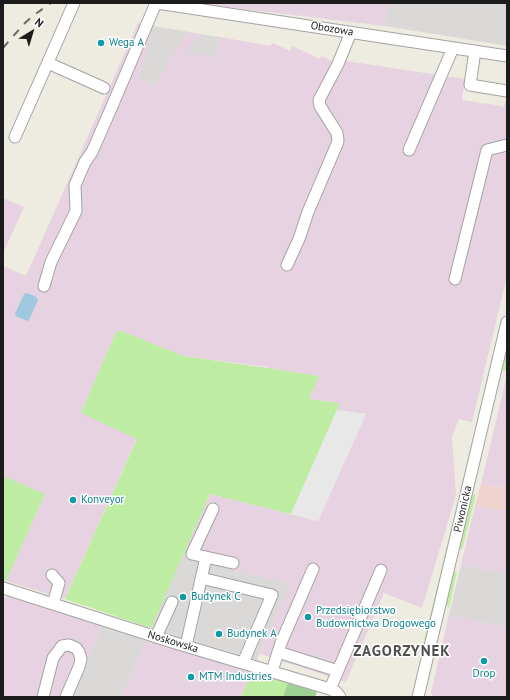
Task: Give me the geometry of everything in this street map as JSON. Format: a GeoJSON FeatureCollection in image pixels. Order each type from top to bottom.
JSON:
{"type":"FeatureCollection","features":[{"type":"Feature","properties":{"kind":"street"},"geometry":{"type":"LineString","coordinates":[[15,137],[74,3]]}},
{"type":"Feature","properties":{"kind":"street"},"geometry":{"type":"LineString","coordinates":[[44,286],[51,262],[76,211],[75,185],[114,104],[157,3]]}},
{"type":"Feature","properties":{"kind":"street","name":"Obozowa"},"geometry":{"type":"LineString","coordinates":[[157,3],[507,56]]}},
{"type":"Feature","properties":{"kind":"street"},"geometry":{"type":"LineString","coordinates":[[287,265],[337,144],[337,132],[320,106],[319,100],[338,64],[351,32]]}},
{"type":"Feature","properties":{"kind":"street"},"geometry":{"type":"LineString","coordinates":[[409,150],[453,48]]}},
{"type":"Feature","properties":{"kind":"street"},"geometry":{"type":"LineString","coordinates":[[475,51],[470,85],[507,91]]}},
{"type":"Feature","properties":{"kind":"street"},"geometry":{"type":"LineString","coordinates":[[48,64],[104,88]]}},
{"type":"Feature","properties":{"kind":"street"},"geometry":{"type":"LineString","coordinates":[[455,279],[487,150],[507,145]]}},
{"type":"Feature","properties":{"kind":"street","name":"Piwonicka"},"geometry":{"type":"LineString","coordinates":[[418,697],[507,322]]}},
{"type":"Feature","properties":{"kind":"street"},"geometry":{"type":"LineString","coordinates":[[213,509],[192,554],[233,563]]}},
{"type":"Feature","properties":{"kind":"street"},"geometry":{"type":"LineString","coordinates":[[186,646],[206,557]]}},
{"type":"Feature","properties":{"kind":"street"},"geometry":{"type":"LineString","coordinates":[[272,671],[278,652],[313,569]]}},
{"type":"Feature","properties":{"kind":"street"},"geometry":{"type":"LineString","coordinates":[[330,689],[381,570]]}},
{"type":"Feature","properties":{"kind":"street"},"geometry":{"type":"LineString","coordinates":[[52,575],[59,583],[53,604]]}},
{"type":"Feature","properties":{"kind":"street"},"geometry":{"type":"LineString","coordinates":[[201,578],[272,595],[243,663]]}},
{"type":"Feature","properties":{"kind":"street","name":"Noskowska"},"geometry":{"type":"LineString","coordinates":[[3,588],[156,637],[330,689],[336,692],[340,697]]}},
{"type":"Feature","properties":{"kind":"street"},"geometry":{"type":"LineString","coordinates":[[156,637],[172,602]]}},
{"type":"Feature","properties":{"kind":"street"},"geometry":{"type":"LineString","coordinates":[[43,697],[53,658],[62,646],[69,645],[76,648],[79,652],[80,659],[79,667],[66,697]]}},
{"type":"Feature","properties":{"kind":"street"},"geometry":{"type":"LineString","coordinates":[[278,652],[338,671]]}},
{"type":"Feature","properties":{"kind":"shaded area"},"geometry":{"type":"Polygon","coordinates":[[[193,3],[388,3],[385,26],[193,3]]]}},
{"type":"Feature","properties":{"kind":"shaded area"},"geometry":{"type":"Polygon","coordinates":[[[388,3],[507,3],[507,46],[385,26],[388,3]]]}},
{"type":"Feature","properties":{"kind":"shaded area"},"geometry":{"type":"Polygon","coordinates":[[[138,23],[153,26],[149,37],[147,55],[137,77],[155,87],[173,53],[190,32],[200,34],[186,52],[191,51],[192,53],[216,58],[220,37],[270,46],[273,43],[290,51],[292,46],[320,59],[321,56],[343,66],[346,61],[465,79],[462,100],[504,107],[505,102],[507,102],[507,276],[472,422],[459,419],[452,437],[456,495],[422,608],[384,593],[346,682],[260,654],[290,583],[234,571],[238,561],[185,549],[210,494],[318,521],[366,414],[337,410],[339,403],[309,399],[319,376],[267,367],[183,356],[119,330],[115,334],[81,413],[137,438],[65,599],[6,581],[45,494],[3,476],[3,266],[26,276],[138,23]]]}},
{"type":"Feature","properties":{"kind":"shaded area"},"geometry":{"type":"Polygon","coordinates":[[[153,26],[190,32],[173,53],[155,87],[137,77],[147,55],[149,37],[153,26]]]}},
{"type":"Feature","properties":{"kind":"shaded area"},"geometry":{"type":"Polygon","coordinates":[[[200,34],[220,37],[216,58],[185,52],[200,34]]]}},
{"type":"Feature","properties":{"kind":"shaded area"},"geometry":{"type":"Polygon","coordinates":[[[3,198],[24,207],[3,253],[3,198]]]}},
{"type":"Feature","properties":{"kind":"shaded area"},"geometry":{"type":"Polygon","coordinates":[[[500,370],[505,371],[498,399],[493,398],[500,370]]]}},
{"type":"Feature","properties":{"kind":"shaded area"},"geometry":{"type":"Polygon","coordinates":[[[507,375],[507,488],[481,484],[507,375]]]}},
{"type":"Feature","properties":{"kind":"shaded area"},"geometry":{"type":"Polygon","coordinates":[[[337,410],[366,414],[318,521],[291,514],[337,410]]]}},
{"type":"Feature","properties":{"kind":"shaded area"},"geometry":{"type":"Polygon","coordinates":[[[481,484],[507,488],[507,511],[475,506],[481,484]]]}},
{"type":"Feature","properties":{"kind":"shaded area"},"geometry":{"type":"Polygon","coordinates":[[[475,506],[507,511],[507,574],[461,565],[475,506]]]}},
{"type":"Feature","properties":{"kind":"shaded area"},"geometry":{"type":"Polygon","coordinates":[[[185,549],[238,561],[235,571],[290,583],[257,660],[151,628],[185,549]]]}},
{"type":"Feature","properties":{"kind":"shaded area"},"geometry":{"type":"Polygon","coordinates":[[[461,565],[507,574],[507,628],[449,615],[461,565]]]}},
{"type":"Feature","properties":{"kind":"shaded area"},"geometry":{"type":"Polygon","coordinates":[[[7,594],[103,624],[70,697],[3,697],[3,597],[6,598],[7,594]]]}},
{"type":"Feature","properties":{"kind":"shaded area"},"geometry":{"type":"Polygon","coordinates":[[[449,615],[507,628],[507,697],[434,697],[431,693],[449,615]]]}},
{"type":"Feature","properties":{"kind":"shaded area"},"geometry":{"type":"Polygon","coordinates":[[[103,624],[140,636],[140,639],[146,641],[121,697],[70,697],[103,624]]]}},
{"type":"Feature","properties":{"kind":"shaded area"},"geometry":{"type":"Polygon","coordinates":[[[146,641],[252,672],[241,697],[121,697],[146,641]]]}},
{"type":"Feature","properties":{"kind":"green space"},"geometry":{"type":"Polygon","coordinates":[[[119,330],[183,356],[319,376],[309,399],[339,403],[291,514],[210,494],[151,628],[65,599],[137,439],[81,413],[115,334],[119,330]]]}},
{"type":"Feature","properties":{"kind":"green space"},"geometry":{"type":"Polygon","coordinates":[[[507,341],[507,366],[505,371],[501,369],[507,341]]]}},
{"type":"Feature","properties":{"kind":"green space"},"geometry":{"type":"Polygon","coordinates":[[[3,476],[45,494],[6,581],[3,580],[3,476]]]}},
{"type":"Feature","properties":{"kind":"green space"},"geometry":{"type":"Polygon","coordinates":[[[460,492],[461,495],[432,623],[424,640],[429,621],[460,492]]]}},
{"type":"Feature","properties":{"kind":"green space"},"geometry":{"type":"Polygon","coordinates":[[[476,494],[462,550],[459,543],[470,499],[476,494]]]}},
{"type":"Feature","properties":{"kind":"green space"},"geometry":{"type":"Polygon","coordinates":[[[457,571],[449,608],[445,602],[451,576],[457,571]]]}},
{"type":"Feature","properties":{"kind":"green space"},"geometry":{"type":"Polygon","coordinates":[[[252,672],[288,683],[283,697],[241,697],[252,672]]]}},
{"type":"Feature","properties":{"kind":"green space"},"geometry":{"type":"Polygon","coordinates":[[[288,683],[317,692],[315,697],[283,697],[288,683]]]}},
{"type":"Feature","properties":{"kind":"water"},"geometry":{"type":"Polygon","coordinates":[[[27,293],[36,297],[38,300],[29,320],[27,321],[16,316],[15,314],[24,294],[27,293]]]}},
{"type":"Feature","properties":{"kind":"railway"},"geometry":{"type":"LineString","coordinates":[[3,48],[25,23],[51,3]]}},
{"type":"Feature","properties":{"kind":"place","name":"Wega A"},"geometry":{"type":"Point","coordinates":[101,43]}},
{"type":"Feature","properties":{"kind":"place","name":"Konveyor"},"geometry":{"type":"Point","coordinates":[73,500]}},
{"type":"Feature","properties":{"kind":"place","name":"Budynek C"},"geometry":{"type":"Point","coordinates":[183,597]}},
{"type":"Feature","properties":{"kind":"place","name":"Przedsiębiorstwo Budownictwa Drogowego"},"geometry":{"type":"Point","coordinates":[308,617]}},
{"type":"Feature","properties":{"kind":"place","name":"Budynek A"},"geometry":{"type":"Point","coordinates":[219,634]}},
{"type":"Feature","properties":{"kind":"place","name":"Drop"},"geometry":{"type":"Point","coordinates":[484,661]}},
{"type":"Feature","properties":{"kind":"place","name":"MTM Industries"},"geometry":{"type":"Point","coordinates":[191,677]}},
{"type":"Feature","properties":{"kind":"district","name":"ZAGORZYNEK"},"geometry":{"type":"Point","coordinates":[402,652]}}]}
